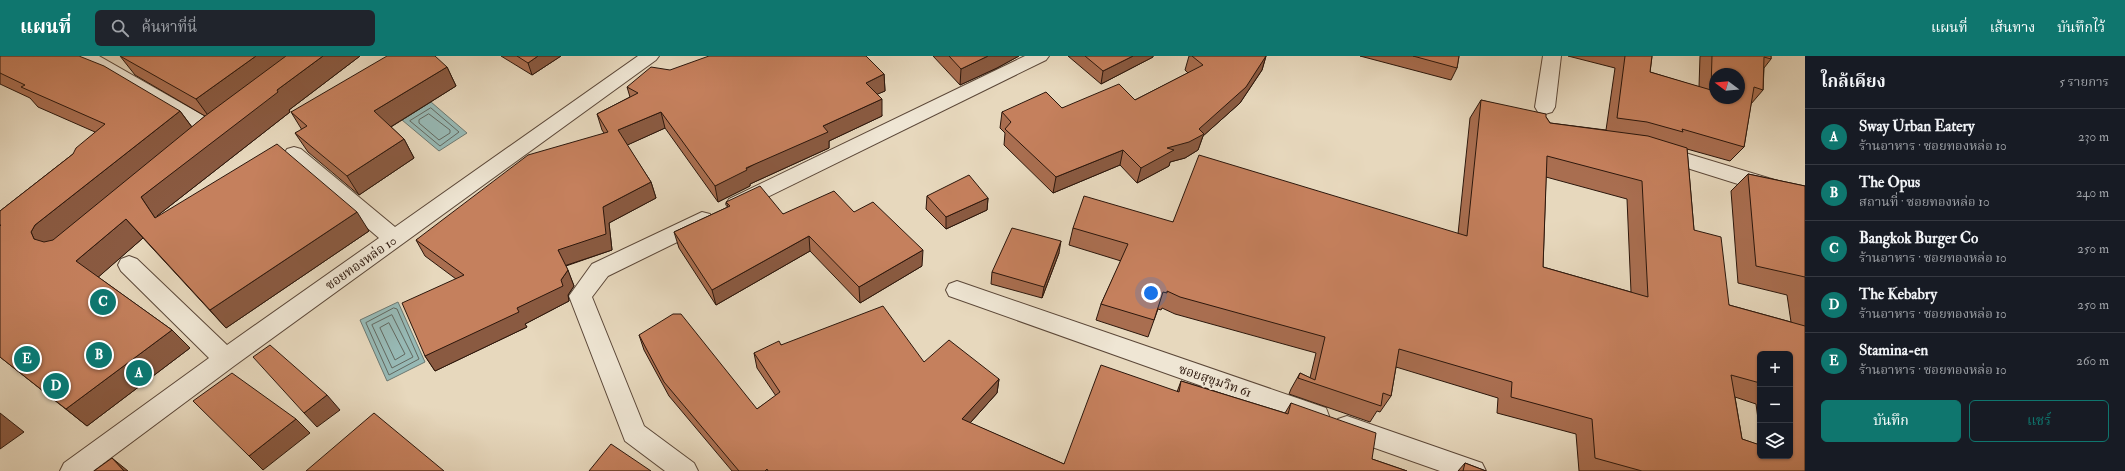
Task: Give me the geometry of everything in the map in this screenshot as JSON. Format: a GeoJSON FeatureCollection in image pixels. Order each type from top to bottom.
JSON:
{"type":"FeatureCollection","features":[{"type":"Feature","properties":{"kind":"street"},"geometry":{"type":"LineString","coordinates":[[85,56],[217,125],[194,144]]}},
{"type":"Feature","properties":{"kind":"street","name":"ซอยทองหล่อ 10"},"geometry":{"type":"LineString","coordinates":[[73,471],[226,359],[650,56]]}},
{"type":"Feature","properties":{"kind":"street"},"geometry":{"type":"LineString","coordinates":[[685,471],[634,433],[580,296],[600,270],[1040,56]]}},
{"type":"Feature","properties":{"kind":"street"},"geometry":{"type":"LineString","coordinates":[[1546,107],[1552,56]]}},
{"type":"Feature","properties":{"kind":"street"},"geometry":{"type":"LineString","coordinates":[[118,74],[136,63]]}},
{"type":"Feature","properties":{"kind":"street"},"geometry":{"type":"LineString","coordinates":[[1642,147],[1805,196]]}},
{"type":"Feature","properties":{"kind":"street"},"geometry":{"type":"LineString","coordinates":[[294,154],[394,239]]}},
{"type":"Feature","properties":{"kind":"street"},"geometry":{"type":"LineString","coordinates":[[129,265],[226,359]]}},
{"type":"Feature","properties":{"kind":"street","name":"ซอยสุขุมวิท 61"},"geometry":{"type":"LineString","coordinates":[[957,290],[1473,471]]}},
{"type":"Feature","properties":{"kind":"water"},"geometry":{"type":"Polygon","coordinates":[[[431,102],[467,133],[439,151],[402,120],[431,102]]]}},
{"type":"Feature","properties":{"kind":"water"},"geometry":{"type":"Polygon","coordinates":[[[398,302],[425,362],[387,381],[360,320],[398,302]]]}},
{"type":"Feature","properties":{"kind":"building"},"geometry":{"type":"Polygon","coordinates":[[[0,56],[79,56],[104,66],[180,111],[35,225],[31,232],[34,239],[44,242],[53,240],[205,116],[286,56],[323,56],[277,90],[278,92],[141,197],[155,218],[277,144],[357,212],[210,310],[126,219],[76,261],[172,330],[66,409],[0,357],[0,211],[73,154],[76,148],[105,124],[21,87],[25,85],[0,73],[0,56]]]}},
{"type":"Feature","properties":{"kind":"building"},"geometry":{"type":"Polygon","coordinates":[[[120,56],[256,56],[196,99],[120,56]]]}},
{"type":"Feature","properties":{"kind":"building"},"geometry":{"type":"Polygon","coordinates":[[[387,56],[435,56],[447,67],[374,111],[404,139],[347,176],[295,133],[307,126],[291,112],[387,56]]]}},
{"type":"Feature","properties":{"kind":"building"},"geometry":{"type":"Polygon","coordinates":[[[517,56],[538,56],[528,63],[517,56]]]}},
{"type":"Feature","properties":{"kind":"building"},"geometry":{"type":"Polygon","coordinates":[[[709,56],[866,56],[884,74],[866,83],[882,99],[823,126],[828,132],[746,168],[747,170],[715,186],[661,112],[618,130],[651,182],[603,207],[606,234],[558,250],[568,270],[561,280],[563,286],[517,308],[519,312],[425,356],[402,303],[464,275],[416,240],[528,155],[608,132],[597,114],[638,93],[627,87],[651,67],[670,70],[709,56]]]}},
{"type":"Feature","properties":{"kind":"building"},"geometry":{"type":"Polygon","coordinates":[[[949,56],[988,56],[961,69],[949,56]]]}},
{"type":"Feature","properties":{"kind":"building"},"geometry":{"type":"Polygon","coordinates":[[[1085,56],[1133,56],[1103,71],[1085,56]]]}},
{"type":"Feature","properties":{"kind":"building"},"geometry":{"type":"Polygon","coordinates":[[[1192,56],[1266,56],[1246,87],[1199,129],[1204,134],[1189,142],[1167,148],[1174,150],[1141,168],[1123,150],[1056,177],[1005,129],[1011,122],[1002,112],[1046,92],[1062,108],[1119,84],[1135,100],[1203,65],[1192,56]]]}},
{"type":"Feature","properties":{"kind":"building"},"geometry":{"type":"Polygon","coordinates":[[[1413,56],[1459,56],[1457,68],[1413,56]]]}},
{"type":"Feature","properties":{"kind":"building"},"geometry":{"type":"Polygon","coordinates":[[[1625,56],[1652,56],[1650,72],[1709,89],[1709,104],[1745,104],[1745,68],[1712,68],[1712,56],[1771,56],[1771,59],[1764,57],[1763,90],[1754,87],[1744,147],[1682,129],[1683,132],[1647,122],[1617,118],[1625,56]]]}},
{"type":"Feature","properties":{"kind":"building"},"geometry":{"type":"Polygon","coordinates":[[[1481,100],[1546,114],[1546,117],[1550,123],[1648,136],[1687,148],[1694,230],[1721,237],[1729,305],[1805,326],[1805,471],[1642,471],[1595,458],[1592,419],[1511,397],[1512,382],[1399,349],[1391,396],[1383,393],[1381,406],[1298,378],[1300,373],[1315,380],[1325,337],[1180,297],[1167,291],[1167,293],[1163,292],[1154,320],[1101,304],[1128,244],[1073,228],[1084,196],[1173,222],[1199,155],[1467,236],[1481,100]],[[1547,156],[1543,267],[1648,297],[1642,181],[1547,156]]]}},
{"type":"Feature","properties":{"kind":"building"},"geometry":{"type":"Polygon","coordinates":[[[1748,174],[1805,186],[1805,277],[1756,266],[1748,174]]]}},
{"type":"Feature","properties":{"kind":"building"},"geometry":{"type":"Polygon","coordinates":[[[969,175],[988,198],[946,217],[927,196],[969,175]]]}},
{"type":"Feature","properties":{"kind":"building"},"geometry":{"type":"Polygon","coordinates":[[[760,186],[783,214],[834,191],[854,212],[873,202],[923,250],[859,287],[809,236],[712,290],[674,232],[730,206],[726,202],[760,186]]]}},
{"type":"Feature","properties":{"kind":"building"},"geometry":{"type":"Polygon","coordinates":[[[1012,228],[1061,241],[1044,287],[992,272],[1012,228]]]}},
{"type":"Feature","properties":{"kind":"building"},"geometry":{"type":"Polygon","coordinates":[[[883,306],[924,362],[949,340],[999,379],[962,419],[1064,464],[1101,365],[1179,392],[1181,381],[1288,414],[1291,403],[1376,433],[1372,459],[1407,471],[768,471],[767,469],[765,471],[739,471],[664,382],[639,335],[673,314],[681,314],[757,409],[780,392],[754,353],[779,341],[781,345],[883,306]]]}},
{"type":"Feature","properties":{"kind":"building"},"geometry":{"type":"Polygon","coordinates":[[[270,345],[327,395],[304,413],[253,357],[270,345]]]}},
{"type":"Feature","properties":{"kind":"building"},"geometry":{"type":"Polygon","coordinates":[[[232,373],[296,419],[249,456],[193,401],[232,373]]]}},
{"type":"Feature","properties":{"kind":"building"},"geometry":{"type":"Polygon","coordinates":[[[374,413],[444,471],[306,471],[374,413]]]}},
{"type":"Feature","properties":{"kind":"building"},"geometry":{"type":"Polygon","coordinates":[[[611,444],[651,471],[589,471],[611,444]]]}},
{"type":"Feature","properties":{"kind":"building"},"geometry":{"type":"Polygon","coordinates":[[[112,458],[124,471],[94,471],[112,458]]]}},
{"type":"Feature","properties":{"kind":"building"},"geometry":{"type":"Polygon","coordinates":[[[1465,463],[1486,471],[1463,471],[1465,463]]]}},
{"type":"Feature","properties":{"kind":"place","name":"Bangkok Burger Co"},"geometry":{"type":"Point","coordinates":[103,302]}},
{"type":"Feature","properties":{"kind":"place","name":"The Opus"},"geometry":{"type":"Point","coordinates":[99,355]}},
{"type":"Feature","properties":{"kind":"place","name":"Stamina-en"},"geometry":{"type":"Point","coordinates":[27,359]}},
{"type":"Feature","properties":{"kind":"place","name":"Sway Urban Eatery"},"geometry":{"type":"Point","coordinates":[139,373]}},
{"type":"Feature","properties":{"kind":"place","name":"The Kebabry"},"geometry":{"type":"Point","coordinates":[56,386]}}]}
